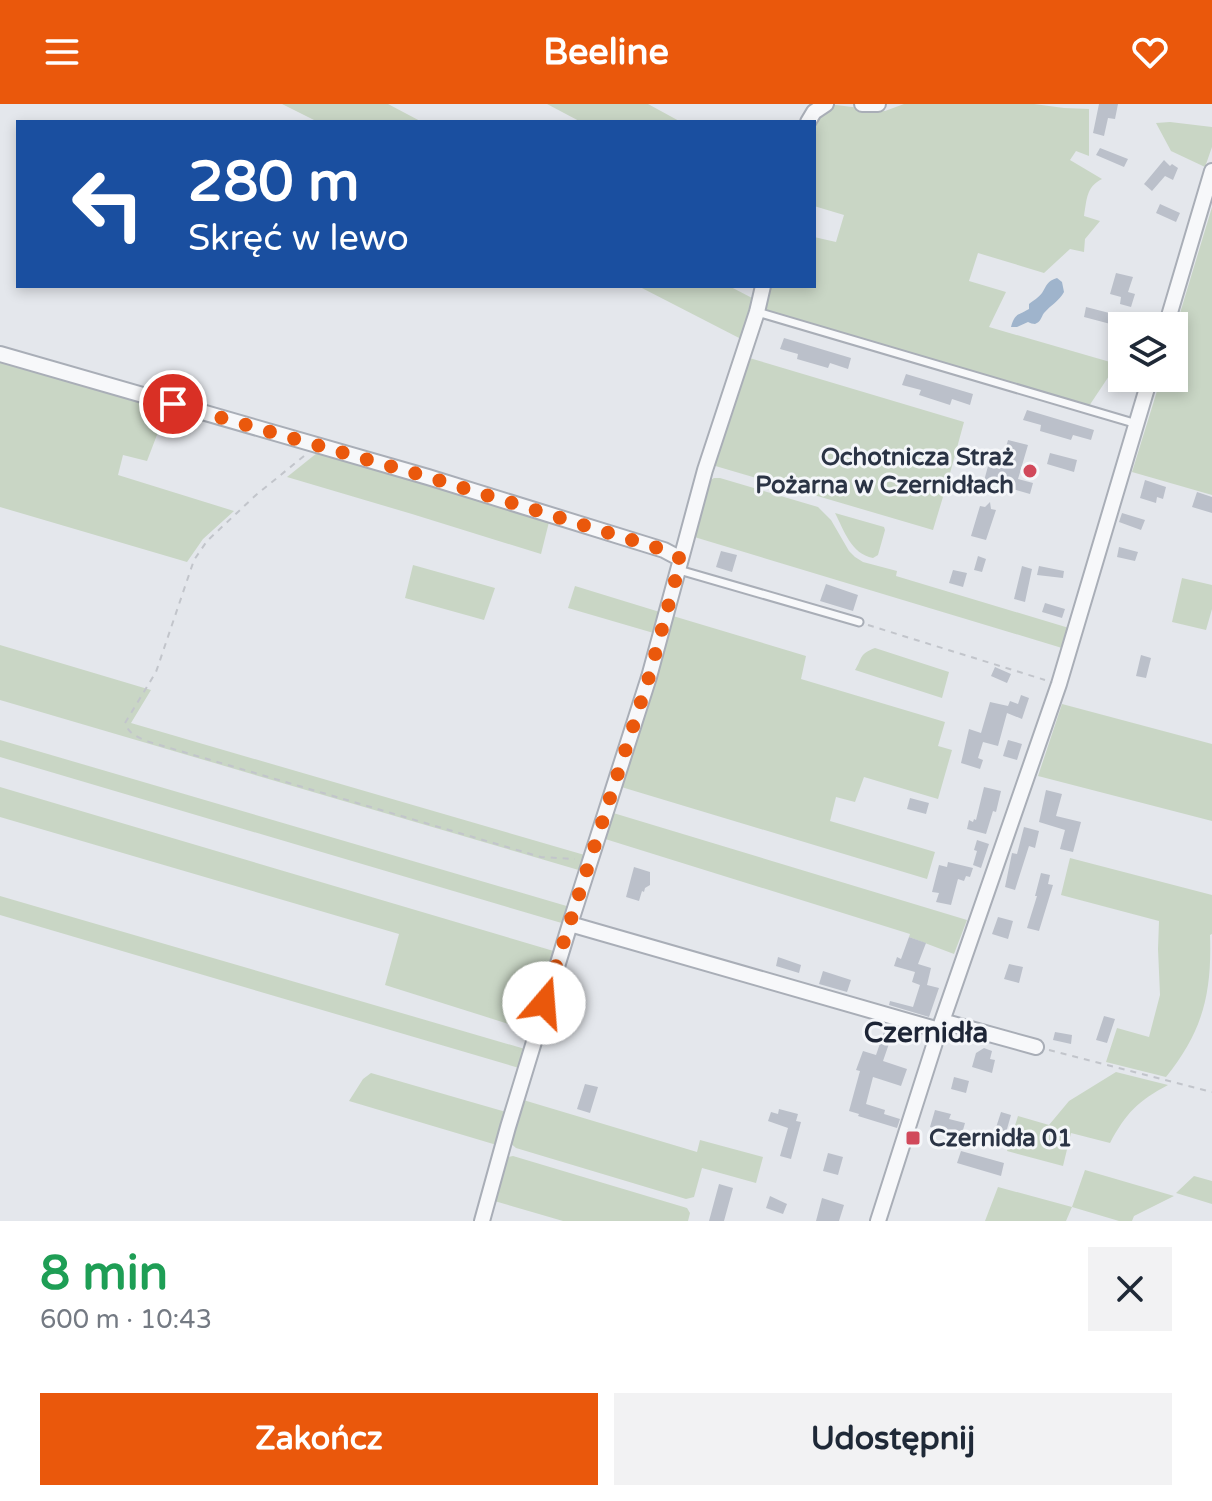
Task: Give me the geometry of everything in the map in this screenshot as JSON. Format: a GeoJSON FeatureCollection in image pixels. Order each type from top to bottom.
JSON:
{"type":"FeatureCollection","features":[{"type":"Feature","properties":{"kind":"street"},"geometry":{"type":"LineString","coordinates":[[809,120],[814,112],[826,104]]}},
{"type":"Feature","properties":{"kind":"street"},"geometry":{"type":"LineString","coordinates":[[862,104],[878,104]]}},
{"type":"Feature","properties":{"kind":"street"},"geometry":{"type":"LineString","coordinates":[[1170,312],[1212,171]]}},
{"type":"Feature","properties":{"kind":"street"},"geometry":{"type":"LineString","coordinates":[[482,1221],[520,1086],[649,677],[705,470],[763,288]]}},
{"type":"Feature","properties":{"kind":"street"},"geometry":{"type":"LineString","coordinates":[[0,354],[317,445],[664,550],[680,564]]}},
{"type":"Feature","properties":{"kind":"street"},"geometry":{"type":"LineString","coordinates":[[878,1221],[940,1026],[1059,684],[1146,392]]}},
{"type":"Feature","properties":{"kind":"street"},"geometry":{"type":"LineString","coordinates":[[570,924],[940,1026],[1036,1047]]}},
{"type":"Feature","properties":{"kind":"lane"},"geometry":{"type":"LineString","coordinates":[[757,312],[1137,424]]}},
{"type":"Feature","properties":{"kind":"lane"},"geometry":{"type":"LineString","coordinates":[[680,564],[859,622]]}},
{"type":"Feature","properties":{"kind":"path"},"geometry":{"type":"LineString","coordinates":[[317,445],[256,495],[207,541],[194,560],[156,672],[125,723],[127,729],[132,735],[146,741],[541,857],[572,858],[588,866]]}},
{"type":"Feature","properties":{"kind":"path"},"geometry":{"type":"LineString","coordinates":[[859,622],[1059,684]]}},
{"type":"Feature","properties":{"kind":"path"},"geometry":{"type":"LineString","coordinates":[[1036,1047],[1212,1092]]}},
{"type":"Feature","properties":{"kind":"green space"},"geometry":{"type":"Polygon","coordinates":[[[282,104],[388,104],[418,120],[314,120],[282,104]]]}},
{"type":"Feature","properties":{"kind":"green space"},"geometry":{"type":"Polygon","coordinates":[[[547,104],[648,104],[677,120],[577,120],[547,104]]]}},
{"type":"Feature","properties":{"kind":"green space"},"geometry":{"type":"Polygon","coordinates":[[[904,104],[1034,104],[1089,109],[1089,156],[1076,151],[1070,160],[1102,179],[1090,190],[1087,199],[1084,216],[1100,221],[1085,239],[1084,252],[1070,249],[1044,273],[978,253],[969,281],[1006,292],[989,327],[1108,361],[1108,378],[1089,406],[762,309],[767,288],[816,288],[816,237],[836,242],[844,215],[816,207],[815,120],[825,107],[836,105],[885,111],[904,104]]]}},
{"type":"Feature","properties":{"kind":"green space"},"geometry":{"type":"Polygon","coordinates":[[[1156,123],[1212,127],[1212,147],[1205,167],[1171,151],[1156,123]]]}},
{"type":"Feature","properties":{"kind":"green space"},"geometry":{"type":"Polygon","coordinates":[[[1212,207],[1212,495],[1132,472],[1157,392],[1188,392],[1188,312],[1180,312],[1212,207]]]}},
{"type":"Feature","properties":{"kind":"green space"},"geometry":{"type":"Polygon","coordinates":[[[642,288],[733,288],[754,299],[743,340],[642,288]]]}},
{"type":"Feature","properties":{"kind":"green space"},"geometry":{"type":"Polygon","coordinates":[[[0,357],[168,406],[147,461],[123,455],[118,475],[234,511],[203,539],[187,562],[0,507],[0,357]]]}},
{"type":"Feature","properties":{"kind":"green space"},"geometry":{"type":"Polygon","coordinates":[[[746,357],[964,422],[933,530],[712,465],[746,357]]]}},
{"type":"Feature","properties":{"kind":"green space"},"geometry":{"type":"Polygon","coordinates":[[[322,449],[550,518],[541,554],[287,477],[322,449]]]}},
{"type":"Feature","properties":{"kind":"green space"},"geometry":{"type":"Polygon","coordinates":[[[714,478],[818,507],[831,520],[855,557],[897,571],[896,576],[1069,628],[1062,648],[691,536],[707,482],[714,478]]]}},
{"type":"Feature","properties":{"kind":"green space"},"geometry":{"type":"Polygon","coordinates":[[[835,513],[884,527],[878,555],[873,558],[859,552],[845,534],[835,513]]]}},
{"type":"Feature","properties":{"kind":"green space"},"geometry":{"type":"Polygon","coordinates":[[[413,565],[495,588],[484,620],[405,598],[413,565]]]}},
{"type":"Feature","properties":{"kind":"green space"},"geometry":{"type":"Polygon","coordinates":[[[1182,578],[1212,585],[1212,609],[1206,630],[1172,622],[1182,578]]]}},
{"type":"Feature","properties":{"kind":"green space"},"geometry":{"type":"Polygon","coordinates":[[[575,586],[663,613],[657,634],[568,608],[575,586]]]}},
{"type":"Feature","properties":{"kind":"green space"},"geometry":{"type":"Polygon","coordinates":[[[673,616],[806,656],[801,679],[945,722],[938,746],[952,750],[938,799],[864,777],[855,802],[836,797],[830,821],[935,852],[927,879],[618,786],[673,616]]]}},
{"type":"Feature","properties":{"kind":"green space"},"geometry":{"type":"Polygon","coordinates":[[[0,645],[151,690],[131,723],[588,856],[582,871],[0,700],[0,645]]]}},
{"type":"Feature","properties":{"kind":"green space"},"geometry":{"type":"Polygon","coordinates":[[[875,648],[949,672],[942,698],[855,670],[864,654],[875,648]]]}},
{"type":"Feature","properties":{"kind":"green space"},"geometry":{"type":"Polygon","coordinates":[[[1062,704],[1212,744],[1212,821],[1038,776],[1062,704]]]}},
{"type":"Feature","properties":{"kind":"green space"},"geometry":{"type":"Polygon","coordinates":[[[0,740],[570,907],[565,924],[0,757],[0,740]]]}},
{"type":"Feature","properties":{"kind":"green space"},"geometry":{"type":"Polygon","coordinates":[[[0,787],[557,952],[531,1031],[385,985],[399,934],[0,817],[0,787]]]}},
{"type":"Feature","properties":{"kind":"green space"},"geometry":{"type":"Polygon","coordinates":[[[610,812],[967,920],[954,954],[909,937],[910,934],[602,838],[610,812]]]}},
{"type":"Feature","properties":{"kind":"green space"},"geometry":{"type":"Polygon","coordinates":[[[1070,858],[1212,895],[1209,975],[1203,1010],[1189,1044],[1166,1077],[1106,1062],[1117,1028],[1149,1037],[1160,995],[1159,921],[1061,895],[1070,858]]]}},
{"type":"Feature","properties":{"kind":"green space"},"geometry":{"type":"Polygon","coordinates":[[[0,896],[525,1049],[519,1068],[0,915],[0,896]]]}},
{"type":"Feature","properties":{"kind":"green space"},"geometry":{"type":"Polygon","coordinates":[[[1116,1072],[1168,1085],[1134,1109],[1110,1143],[1071,1133],[1063,1166],[1007,1151],[1018,1116],[1049,1125],[1069,1101],[1116,1072]]]}},
{"type":"Feature","properties":{"kind":"green space"},"geometry":{"type":"Polygon","coordinates":[[[371,1073],[506,1112],[500,1146],[349,1101],[363,1079],[371,1073]]]}},
{"type":"Feature","properties":{"kind":"green space"},"geometry":{"type":"Polygon","coordinates":[[[520,1099],[697,1152],[700,1140],[763,1157],[756,1183],[702,1168],[694,1197],[686,1199],[516,1148],[509,1142],[520,1099]]]}},
{"type":"Feature","properties":{"kind":"green space"},"geometry":{"type":"Polygon","coordinates":[[[513,1156],[687,1208],[690,1213],[688,1221],[563,1221],[491,1200],[504,1158],[513,1156]]]}},
{"type":"Feature","properties":{"kind":"green space"},"geometry":{"type":"Polygon","coordinates":[[[1085,1170],[1174,1196],[1134,1216],[1132,1221],[1119,1221],[1072,1207],[1085,1170]]]}},
{"type":"Feature","properties":{"kind":"green space"},"geometry":{"type":"Polygon","coordinates":[[[1194,1176],[1212,1181],[1212,1204],[1176,1193],[1194,1176]]]}},
{"type":"Feature","properties":{"kind":"green space"},"geometry":{"type":"Polygon","coordinates":[[[998,1187],[1072,1207],[1066,1221],[985,1221],[998,1187]]]}},
{"type":"Feature","properties":{"kind":"water"},"geometry":{"type":"Polygon","coordinates":[[[1057,278],[1062,282],[1064,292],[1039,322],[1011,327],[1015,317],[1029,309],[1029,304],[1049,282],[1057,278]]]}},
{"type":"Feature","properties":{"kind":"building"},"geometry":{"type":"Polygon","coordinates":[[[1099,104],[1118,104],[1115,119],[1108,118],[1104,136],[1093,133],[1099,104]]]}},
{"type":"Feature","properties":{"kind":"building"},"geometry":{"type":"Polygon","coordinates":[[[1100,148],[1128,159],[1124,167],[1096,155],[1100,148]]]}},
{"type":"Feature","properties":{"kind":"building"},"geometry":{"type":"Polygon","coordinates":[[[1164,160],[1178,168],[1173,180],[1165,176],[1152,191],[1144,184],[1164,160]]]}},
{"type":"Feature","properties":{"kind":"building"},"geometry":{"type":"Polygon","coordinates":[[[1160,204],[1180,213],[1176,222],[1156,213],[1160,204]]]}},
{"type":"Feature","properties":{"kind":"building"},"geometry":{"type":"Polygon","coordinates":[[[1116,273],[1133,277],[1128,292],[1135,294],[1131,307],[1120,304],[1121,297],[1110,294],[1116,273]]]}},
{"type":"Feature","properties":{"kind":"building"},"geometry":{"type":"Polygon","coordinates":[[[1086,307],[1108,313],[1108,323],[1084,317],[1086,307]]]}},
{"type":"Feature","properties":{"kind":"building"},"geometry":{"type":"Polygon","coordinates":[[[784,338],[851,358],[848,369],[830,363],[828,368],[797,359],[798,354],[780,349],[784,338]]]}},
{"type":"Feature","properties":{"kind":"building"},"geometry":{"type":"Polygon","coordinates":[[[906,374],[973,394],[970,405],[952,399],[950,405],[919,395],[921,390],[902,385],[906,374]]]}},
{"type":"Feature","properties":{"kind":"building"},"geometry":{"type":"Polygon","coordinates":[[[1027,410],[1094,430],[1091,440],[1073,435],[1071,440],[1040,431],[1041,425],[1023,420],[1027,410]]]}},
{"type":"Feature","properties":{"kind":"building"},"geometry":{"type":"Polygon","coordinates":[[[1008,440],[1028,445],[1018,479],[1033,483],[1030,494],[984,481],[988,466],[1000,469],[1008,440]]]}},
{"type":"Feature","properties":{"kind":"building"},"geometry":{"type":"Polygon","coordinates":[[[1050,453],[1077,460],[1074,472],[1047,464],[1050,453]]]}},
{"type":"Feature","properties":{"kind":"building"},"geometry":{"type":"Polygon","coordinates":[[[1145,480],[1166,487],[1163,499],[1157,497],[1156,503],[1140,498],[1145,480]]]}},
{"type":"Feature","properties":{"kind":"building"},"geometry":{"type":"Polygon","coordinates":[[[1197,492],[1212,497],[1212,513],[1192,507],[1197,492]]]}},
{"type":"Feature","properties":{"kind":"building"},"geometry":{"type":"Polygon","coordinates":[[[990,502],[991,509],[996,510],[986,540],[971,536],[980,506],[985,507],[990,502]]]}},
{"type":"Feature","properties":{"kind":"building"},"geometry":{"type":"Polygon","coordinates":[[[1122,513],[1145,520],[1141,530],[1119,522],[1122,513]]]}},
{"type":"Feature","properties":{"kind":"building"},"geometry":{"type":"Polygon","coordinates":[[[1119,547],[1138,552],[1135,561],[1117,557],[1119,547]]]}},
{"type":"Feature","properties":{"kind":"building"},"geometry":{"type":"Polygon","coordinates":[[[721,551],[737,555],[732,572],[716,567],[721,551]]]}},
{"type":"Feature","properties":{"kind":"building"},"geometry":{"type":"Polygon","coordinates":[[[978,556],[986,559],[982,572],[974,570],[978,556]]]}},
{"type":"Feature","properties":{"kind":"building"},"geometry":{"type":"Polygon","coordinates":[[[1022,566],[1032,569],[1025,602],[1014,599],[1022,566]]]}},
{"type":"Feature","properties":{"kind":"building"},"geometry":{"type":"Polygon","coordinates":[[[1039,566],[1064,571],[1063,578],[1037,575],[1039,566]]]}},
{"type":"Feature","properties":{"kind":"building"},"geometry":{"type":"Polygon","coordinates":[[[953,570],[967,573],[963,587],[949,583],[953,570]]]}},
{"type":"Feature","properties":{"kind":"building"},"geometry":{"type":"Polygon","coordinates":[[[826,584],[858,595],[853,611],[820,601],[826,584]]]}},
{"type":"Feature","properties":{"kind":"building"},"geometry":{"type":"Polygon","coordinates":[[[1045,603],[1065,609],[1062,618],[1042,612],[1045,603]]]}},
{"type":"Feature","properties":{"kind":"building"},"geometry":{"type":"Polygon","coordinates":[[[1141,655],[1151,658],[1146,678],[1136,676],[1141,655]]]}},
{"type":"Feature","properties":{"kind":"building"},"geometry":{"type":"Polygon","coordinates":[[[995,667],[1011,674],[1007,683],[991,676],[995,667]]]}},
{"type":"Feature","properties":{"kind":"building"},"geometry":{"type":"Polygon","coordinates":[[[1021,695],[1029,698],[1022,719],[1007,713],[998,746],[983,742],[978,758],[983,760],[980,769],[961,763],[969,729],[981,733],[990,702],[1008,706],[1010,701],[1018,704],[1021,695]]]}},
{"type":"Feature","properties":{"kind":"building"},"geometry":{"type":"Polygon","coordinates":[[[1008,740],[1022,744],[1017,760],[1003,756],[1008,740]]]}},
{"type":"Feature","properties":{"kind":"building"},"geometry":{"type":"Polygon","coordinates":[[[984,787],[1001,791],[986,834],[967,829],[969,820],[976,820],[984,787]]]}},
{"type":"Feature","properties":{"kind":"building"},"geometry":{"type":"Polygon","coordinates":[[[1046,790],[1062,794],[1056,816],[1081,822],[1073,852],[1060,849],[1065,830],[1039,822],[1046,790]]]}},
{"type":"Feature","properties":{"kind":"building"},"geometry":{"type":"Polygon","coordinates":[[[910,798],[929,803],[926,814],[907,809],[910,798]]]}},
{"type":"Feature","properties":{"kind":"building"},"geometry":{"type":"Polygon","coordinates":[[[1024,827],[1039,831],[1035,848],[1029,846],[1015,890],[1005,887],[1012,853],[1017,854],[1024,827]]]}},
{"type":"Feature","properties":{"kind":"building"},"geometry":{"type":"Polygon","coordinates":[[[977,840],[989,844],[981,868],[973,865],[977,840]]]}},
{"type":"Feature","properties":{"kind":"building"},"geometry":{"type":"Polygon","coordinates":[[[948,862],[973,868],[970,877],[966,876],[964,881],[958,879],[951,905],[936,902],[939,893],[932,892],[939,865],[947,867],[948,862]]]}},
{"type":"Feature","properties":{"kind":"building"},"geometry":{"type":"Polygon","coordinates":[[[634,867],[650,872],[650,885],[642,891],[639,901],[626,897],[634,867]]]}},
{"type":"Feature","properties":{"kind":"building"},"geometry":{"type":"Polygon","coordinates":[[[1041,873],[1050,875],[1048,884],[1053,885],[1039,931],[1027,928],[1041,873]]]}},
{"type":"Feature","properties":{"kind":"building"},"geometry":{"type":"Polygon","coordinates":[[[998,917],[1013,921],[1008,939],[992,934],[998,917]]]}},
{"type":"Feature","properties":{"kind":"building"},"geometry":{"type":"Polygon","coordinates":[[[909,937],[926,943],[918,964],[931,968],[927,985],[939,988],[929,1017],[889,1005],[890,1001],[913,1007],[920,985],[912,982],[915,972],[894,966],[897,957],[901,959],[909,937]]]}},
{"type":"Feature","properties":{"kind":"building"},"geometry":{"type":"Polygon","coordinates":[[[778,957],[801,965],[799,973],[776,966],[778,957]]]}},
{"type":"Feature","properties":{"kind":"building"},"geometry":{"type":"Polygon","coordinates":[[[1009,964],[1023,967],[1019,983],[1004,979],[1009,964]]]}},
{"type":"Feature","properties":{"kind":"building"},"geometry":{"type":"Polygon","coordinates":[[[823,971],[851,980],[847,992],[819,984],[823,971]]]}},
{"type":"Feature","properties":{"kind":"building"},"geometry":{"type":"Polygon","coordinates":[[[1104,1016],[1115,1019],[1107,1043],[1096,1040],[1104,1016]]]}},
{"type":"Feature","properties":{"kind":"building"},"geometry":{"type":"Polygon","coordinates":[[[884,1032],[892,1035],[883,1061],[907,1069],[901,1086],[873,1077],[866,1104],[900,1119],[897,1128],[849,1111],[860,1071],[856,1070],[863,1051],[876,1055],[884,1032]]]}},
{"type":"Feature","properties":{"kind":"building"},"geometry":{"type":"Polygon","coordinates":[[[1055,1032],[1072,1035],[1071,1044],[1053,1040],[1055,1032]]]}},
{"type":"Feature","properties":{"kind":"building"},"geometry":{"type":"Polygon","coordinates":[[[984,1048],[992,1051],[990,1059],[995,1060],[992,1073],[972,1067],[976,1053],[984,1048]]]}},
{"type":"Feature","properties":{"kind":"building"},"geometry":{"type":"Polygon","coordinates":[[[954,1077],[969,1081],[966,1093],[951,1089],[954,1077]]]}},
{"type":"Feature","properties":{"kind":"building"},"geometry":{"type":"Polygon","coordinates":[[[585,1084],[598,1087],[590,1113],[577,1109],[585,1084]]]}},
{"type":"Feature","properties":{"kind":"building"},"geometry":{"type":"Polygon","coordinates":[[[779,1109],[798,1114],[796,1121],[801,1122],[791,1159],[780,1156],[788,1128],[768,1121],[771,1112],[778,1114],[779,1109]]]}},
{"type":"Feature","properties":{"kind":"building"},"geometry":{"type":"Polygon","coordinates":[[[935,1110],[951,1114],[949,1119],[965,1123],[961,1137],[930,1127],[935,1110]]]}},
{"type":"Feature","properties":{"kind":"building"},"geometry":{"type":"Polygon","coordinates":[[[1001,1112],[1011,1115],[1003,1143],[992,1140],[1001,1112]]]}},
{"type":"Feature","properties":{"kind":"building"},"geometry":{"type":"Polygon","coordinates":[[[961,1151],[1004,1163],[1001,1176],[957,1163],[961,1151]]]}},
{"type":"Feature","properties":{"kind":"building"},"geometry":{"type":"Polygon","coordinates":[[[828,1153],[843,1157],[838,1175],[823,1171],[828,1153]]]}},
{"type":"Feature","properties":{"kind":"building"},"geometry":{"type":"Polygon","coordinates":[[[719,1184],[733,1188],[724,1221],[709,1221],[719,1184]]]}},
{"type":"Feature","properties":{"kind":"building"},"geometry":{"type":"Polygon","coordinates":[[[770,1196],[787,1204],[783,1214],[766,1208],[770,1196]]]}},
{"type":"Feature","properties":{"kind":"building"},"geometry":{"type":"Polygon","coordinates":[[[822,1198],[844,1205],[839,1221],[816,1221],[822,1198]]]}},
{"type":"Feature","properties":{"kind":"place","name":"Ochotnicza Straż Pożarna w Czernidłach"},"geometry":{"type":"Point","coordinates":[1030,471]}},
{"type":"Feature","properties":{"kind":"place","name":"Czernidła 01"},"geometry":{"type":"Point","coordinates":[913,1138]}},
{"type":"Feature","properties":{"kind":"district","name":"Czernidła"},"geometry":{"type":"Point","coordinates":[926,1033]}},
{"type":"Feature","properties":{"kind":"route"},"geometry":{"type":"LineString","coordinates":[[173,404],[458,486],[664,550],[681,559],[649,677],[544,1003]]}}]}
